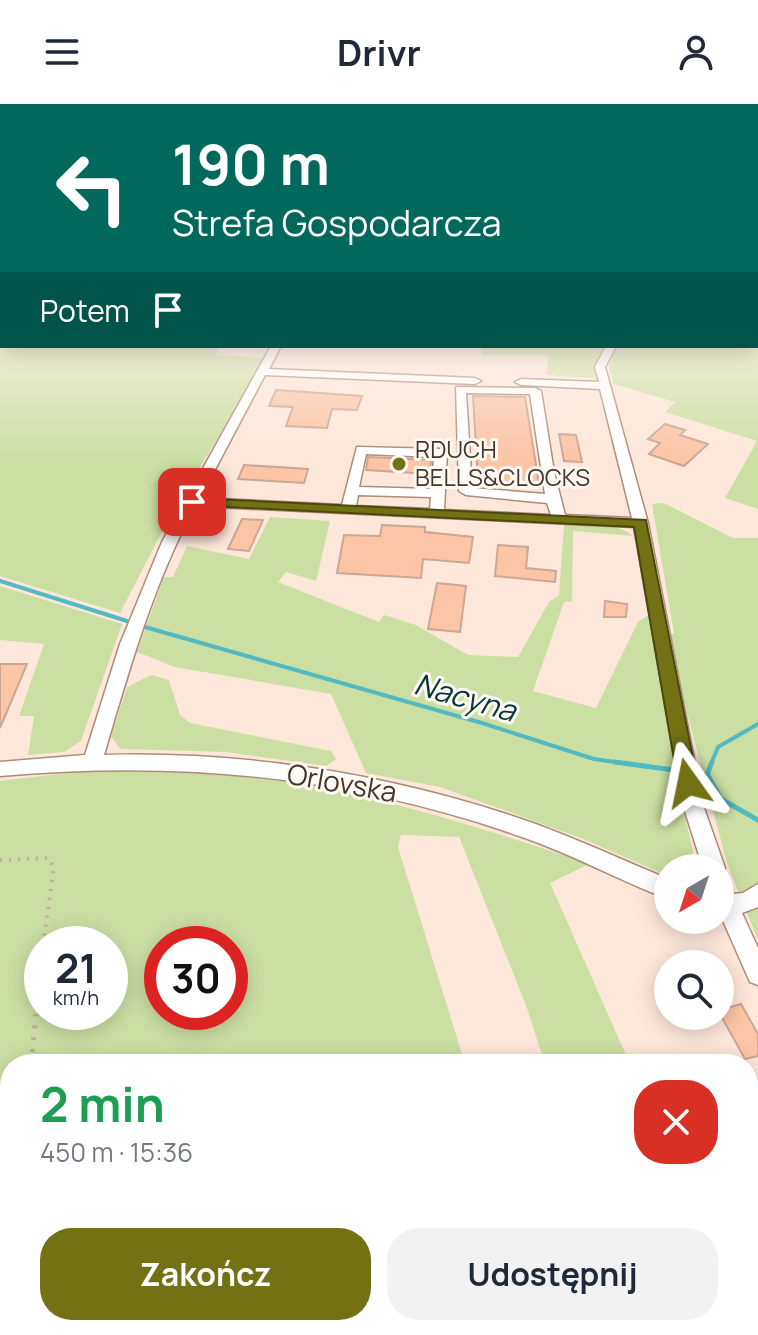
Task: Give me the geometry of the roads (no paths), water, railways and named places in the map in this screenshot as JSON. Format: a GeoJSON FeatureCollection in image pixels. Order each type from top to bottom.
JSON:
{"type":"FeatureCollection","features":[{"type":"Feature","properties":{"kind":"street"},"geometry":{"type":"LineString","coordinates":[[92,762],[128,644],[169,542],[275,348]]}},
{"type":"Feature","properties":{"kind":"street"},"geometry":{"type":"LineString","coordinates":[[610,348],[600,367],[641,523],[683,760],[710,854]]}},
{"type":"Feature","properties":{"kind":"street"},"geometry":{"type":"LineString","coordinates":[[263,372],[606,386]]}},
{"type":"Feature","properties":{"kind":"street"},"geometry":{"type":"LineString","coordinates":[[552,499],[476,495],[466,491],[460,389],[535,391],[552,499],[559,519]]}},
{"type":"Feature","properties":{"kind":"street"},"geometry":{"type":"LineString","coordinates":[[348,509],[361,450],[381,448],[441,453],[437,513]]}},
{"type":"Feature","properties":{"kind":"street"},"geometry":{"type":"LineString","coordinates":[[352,491],[438,493]]}},
{"type":"Feature","properties":{"kind":"street"},"geometry":{"type":"LineString","coordinates":[[192,502],[641,523]]}},
{"type":"Feature","properties":{"kind":"street","name":"Orlovska"},"geometry":{"type":"LineString","coordinates":[[0,769],[92,762],[177,761],[241,766],[384,788],[529,831],[654,883]]}},
{"type":"Feature","properties":{"kind":"street"},"geometry":{"type":"LineString","coordinates":[[734,901],[747,903],[758,894]]}},
{"type":"Feature","properties":{"kind":"street"},"geometry":{"type":"LineString","coordinates":[[734,924],[758,974]]}},
{"type":"Feature","properties":{"kind":"waterway","name":"Nacyna"},"geometry":{"type":"LineString","coordinates":[[0,581],[127,621]]}},
{"type":"Feature","properties":{"kind":"waterway","name":"Nacyna"},"geometry":{"type":"LineString","coordinates":[[145,627],[482,723],[594,759],[615,762]]}},
{"type":"Feature","properties":{"kind":"waterway"},"geometry":{"type":"LineString","coordinates":[[711,764],[718,747],[758,724]]}},
{"type":"Feature","properties":{"kind":"waterway","name":"Nacyna"},"geometry":{"type":"LineString","coordinates":[[615,762],[681,771]]}},
{"type":"Feature","properties":{"kind":"waterway","name":"Nacyna"},"geometry":{"type":"LineString","coordinates":[[615,762],[629,764]]}},
{"type":"Feature","properties":{"kind":"waterway","name":"Nacyna"},"geometry":{"type":"LineString","coordinates":[[694,773],[707,775],[712,762]]}},
{"type":"Feature","properties":{"kind":"waterway","name":"Nacyna"},"geometry":{"type":"LineString","coordinates":[[708,776],[721,799],[758,820]]}},
{"type":"Feature","properties":{"kind":"place","name":"RDUCH BELLS&CLOCKS"},"geometry":{"type":"Point","coordinates":[399,464]}}]}
